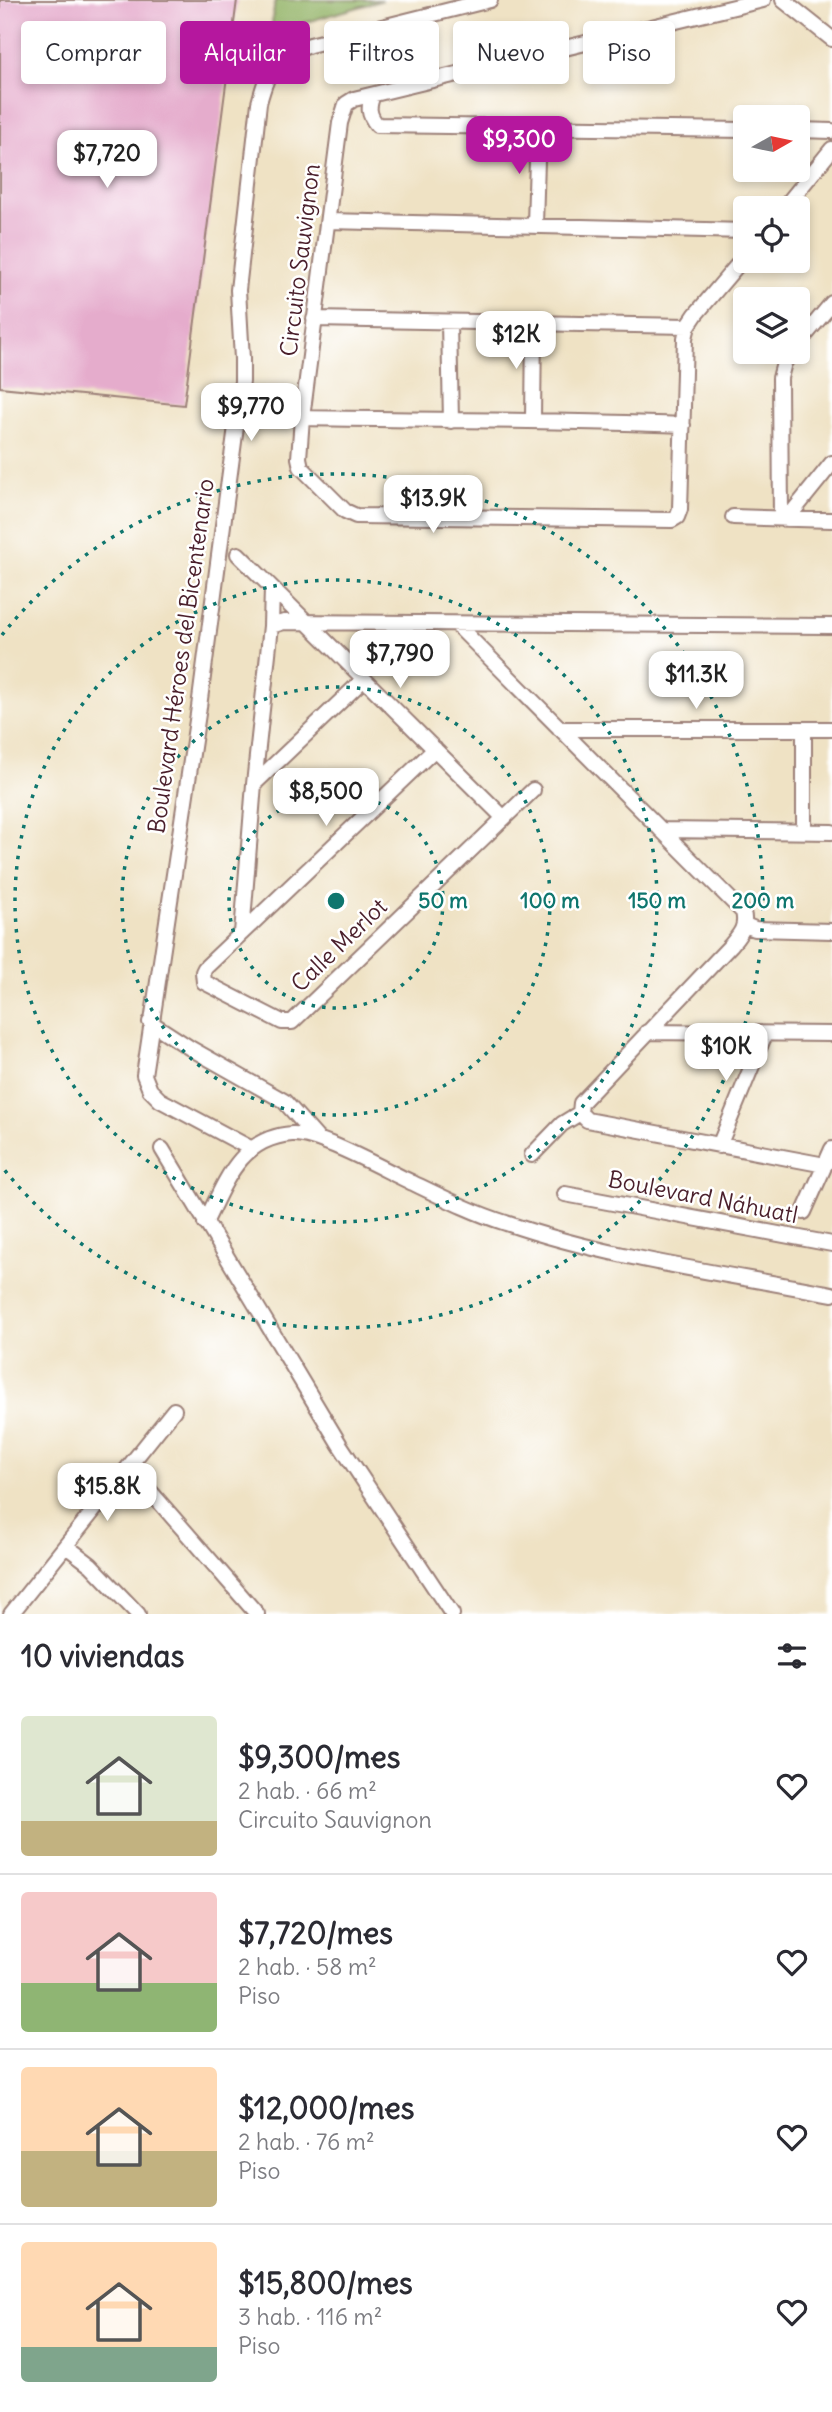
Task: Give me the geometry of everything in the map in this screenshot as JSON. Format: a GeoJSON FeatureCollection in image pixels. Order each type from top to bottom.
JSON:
{"type":"FeatureCollection","features":[{"type":"Feature","properties":{"kind":"street","name":"Boulevard Héroes del Bicentenario"},"geometry":{"type":"LineString","coordinates":[[250,1148],[160,1100],[149,1090],[144,1075],[203,681],[242,381],[238,290],[256,125],[265,82],[281,57],[302,48],[490,0]]}},
{"type":"Feature","properties":{"kind":"street","name":"Circuito Sauvignon"},"geometry":{"type":"LineString","coordinates":[[688,326],[685,338],[680,509],[677,517],[672,520],[363,517],[345,511],[301,467],[299,458],[302,418],[314,319],[343,108],[349,101],[763,0]]}},
{"type":"Feature","properties":{"kind":"street"},"geometry":{"type":"LineString","coordinates":[[783,0],[832,39]]}},
{"type":"Feature","properties":{"kind":"street"},"geometry":{"type":"LineString","coordinates":[[373,95],[369,106],[370,116],[377,125],[733,130]]}},
{"type":"Feature","properties":{"kind":"street"},"geometry":{"type":"LineString","coordinates":[[536,224],[538,128]]}},
{"type":"Feature","properties":{"kind":"street"},"geometry":{"type":"LineString","coordinates":[[810,131],[832,131]]}},
{"type":"Feature","properties":{"kind":"street"},"geometry":{"type":"LineString","coordinates":[[794,196],[832,149]]}},
{"type":"Feature","properties":{"kind":"street"},"geometry":{"type":"LineString","coordinates":[[328,221],[733,231]]}},
{"type":"Feature","properties":{"kind":"street"},"geometry":{"type":"LineString","coordinates":[[314,319],[688,326],[733,270]]}},
{"type":"Feature","properties":{"kind":"street"},"geometry":{"type":"LineString","coordinates":[[810,330],[832,303]]}},
{"type":"Feature","properties":{"kind":"street"},"geometry":{"type":"LineString","coordinates":[[449,322],[451,421]]}},
{"type":"Feature","properties":{"kind":"street"},"geometry":{"type":"LineString","coordinates":[[533,420],[534,323]]}},
{"type":"Feature","properties":{"kind":"street"},"geometry":{"type":"LineString","coordinates":[[784,364],[780,378],[784,519]]}},
{"type":"Feature","properties":{"kind":"street"},"geometry":{"type":"LineString","coordinates":[[302,418],[533,420],[683,425]]}},
{"type":"Feature","properties":{"kind":"street"},"geometry":{"type":"LineString","coordinates":[[784,519],[832,463]]}},
{"type":"Feature","properties":{"kind":"street"},"geometry":{"type":"LineString","coordinates":[[733,517],[832,520]]}},
{"type":"Feature","properties":{"kind":"street"},"geometry":{"type":"LineString","coordinates":[[238,554],[503,817],[533,790]]}},
{"type":"Feature","properties":{"kind":"street"},"geometry":{"type":"LineString","coordinates":[[242,933],[271,626],[272,588]]}},
{"type":"Feature","properties":{"kind":"street"},"geometry":{"type":"LineString","coordinates":[[271,626],[284,622],[832,626]]}},
{"type":"Feature","properties":{"kind":"street"},"geometry":{"type":"LineString","coordinates":[[332,647],[339,631],[350,623]]}},
{"type":"Feature","properties":{"kind":"street"},"geometry":{"type":"LineString","coordinates":[[456,624],[743,912],[745,925],[731,945],[581,1103],[580,1113],[586,1120],[825,1165]]}},
{"type":"Feature","properties":{"kind":"street"},"geometry":{"type":"LineString","coordinates":[[478,646],[486,630],[494,624]]}},
{"type":"Feature","properties":{"kind":"street"},"geometry":{"type":"LineString","coordinates":[[254,784],[364,679]]}},
{"type":"Feature","properties":{"kind":"street"},"geometry":{"type":"LineString","coordinates":[[561,729],[832,729]]}},
{"type":"Feature","properties":{"kind":"street"},"geometry":{"type":"LineString","coordinates":[[804,729],[804,831]]}},
{"type":"Feature","properties":{"kind":"street"},"geometry":{"type":"LineString","coordinates":[[242,933],[435,749]]}},
{"type":"Feature","properties":{"kind":"street","name":"Calle Merlot"},"geometry":{"type":"LineString","coordinates":[[242,933],[205,968],[202,977],[208,985],[282,1022],[292,1022],[503,817]]}},
{"type":"Feature","properties":{"kind":"street"},"geometry":{"type":"LineString","coordinates":[[661,830],[832,832]]}},
{"type":"Feature","properties":{"kind":"street"},"geometry":{"type":"LineString","coordinates":[[745,925],[755,929],[832,932]]}},
{"type":"Feature","properties":{"kind":"street"},"geometry":{"type":"LineString","coordinates":[[150,1022],[284,1101],[316,1138]]}},
{"type":"Feature","properties":{"kind":"street"},"geometry":{"type":"LineString","coordinates":[[647,1032],[832,1034]]}},
{"type":"Feature","properties":{"kind":"street"},"geometry":{"type":"LineString","coordinates":[[719,1146],[765,1034]]}},
{"type":"Feature","properties":{"kind":"street"},"geometry":{"type":"LineString","coordinates":[[532,1155],[562,1124],[580,1113]]}},
{"type":"Feature","properties":{"kind":"street"},"geometry":{"type":"LineString","coordinates":[[205,1223],[230,1172],[250,1148],[264,1140],[293,1134],[316,1138],[506,1224],[584,1247],[832,1294]]}},
{"type":"Feature","properties":{"kind":"street"},"geometry":{"type":"LineString","coordinates":[[162,1149],[340,1445],[452,1614]]}},
{"type":"Feature","properties":{"kind":"street"},"geometry":{"type":"LineString","coordinates":[[804,1212],[832,1149]]}},
{"type":"Feature","properties":{"kind":"street","name":"Boulevard Náhuatl"},"geometry":{"type":"LineString","coordinates":[[565,1194],[832,1244]]}},
{"type":"Feature","properties":{"kind":"street"},"geometry":{"type":"LineString","coordinates":[[11,1614],[174,1410]]}},
{"type":"Feature","properties":{"kind":"street"},"geometry":{"type":"LineString","coordinates":[[129,1467],[257,1614]]}},
{"type":"Feature","properties":{"kind":"street"},"geometry":{"type":"LineString","coordinates":[[66,1545],[91,1565],[138,1614]]}},
{"type":"Feature","properties":{"kind":"green space"},"geometry":{"type":"Polygon","coordinates":[[[275,0],[383,0],[310,21],[272,21],[275,0]]]}},
{"type":"Feature","properties":{"kind":"building"},"geometry":{"type":"Polygon","coordinates":[[[0,0],[237,0],[234,21],[180,21],[180,84],[226,84],[184,405],[0,387],[0,0]]]}}]}
